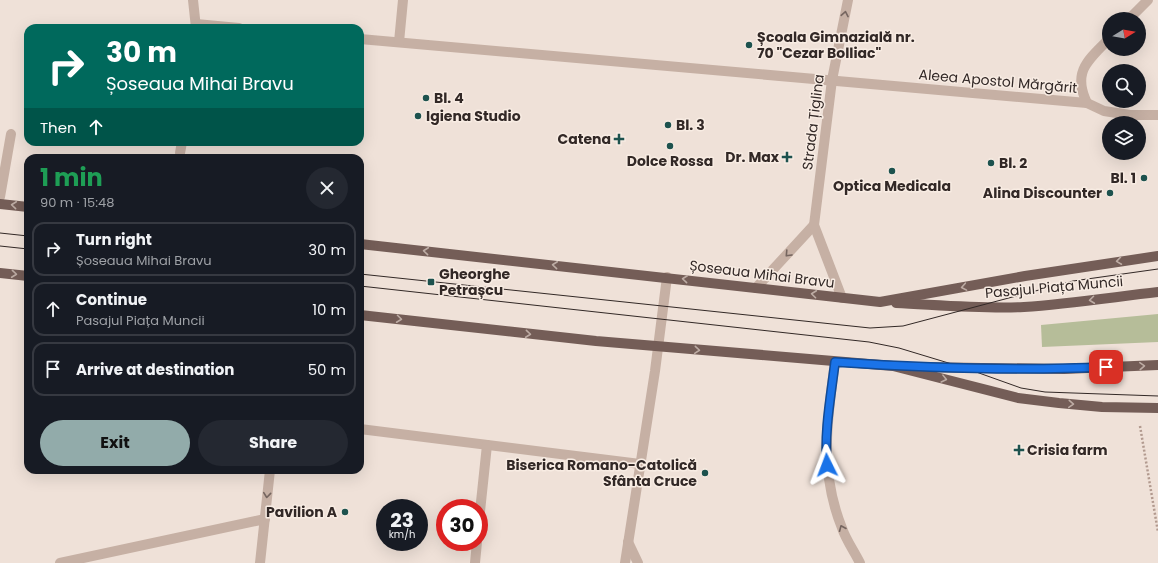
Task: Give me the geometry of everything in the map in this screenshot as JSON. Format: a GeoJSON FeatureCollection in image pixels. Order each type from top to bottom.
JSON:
{"type":"FeatureCollection","features":[{"type":"Feature","properties":{"kind":"main road"},"geometry":{"type":"LineString","coordinates":[[0,204],[24,207]]}},
{"type":"Feature","properties":{"kind":"main road","name":"Șoseaua Mihai Bravu"},"geometry":{"type":"LineString","coordinates":[[364,244],[880,302],[1048,272],[1158,256]]}},
{"type":"Feature","properties":{"kind":"main road"},"geometry":{"type":"LineString","coordinates":[[0,273],[24,276]]}},
{"type":"Feature","properties":{"kind":"main road","name":"Pasajul Piața Muncii"},"geometry":{"type":"LineString","coordinates":[[880,302],[973,307],[1023,307],[1158,292]]}},
{"type":"Feature","properties":{"kind":"main road"},"geometry":{"type":"LineString","coordinates":[[364,315],[596,342],[893,366],[1064,369],[1158,364]]}},
{"type":"Feature","properties":{"kind":"main road"},"geometry":{"type":"LineString","coordinates":[[893,366],[1018,398],[1066,404],[1158,408]]}},
{"type":"Feature","properties":{"kind":"street"},"geometry":{"type":"LineString","coordinates":[[194,0],[196,24]]}},
{"type":"Feature","properties":{"kind":"street"},"geometry":{"type":"LineString","coordinates":[[399,42],[403,0]]}},
{"type":"Feature","properties":{"kind":"street","name":"Strada Țiglina"},"geometry":{"type":"LineString","coordinates":[[814,225],[832,80],[848,0]]}},
{"type":"Feature","properties":{"kind":"street"},"geometry":{"type":"LineString","coordinates":[[1136,12],[1148,0]]}},
{"type":"Feature","properties":{"kind":"street","name":"Aleea Apostol Mărgărit"},"geometry":{"type":"LineString","coordinates":[[364,39],[1087,103],[1082,92],[1082,70],[1088,60],[1102,46]]}},
{"type":"Feature","properties":{"kind":"street"},"geometry":{"type":"LineString","coordinates":[[1087,103],[1104,111],[1130,116],[1158,115]]}},
{"type":"Feature","properties":{"kind":"street"},"geometry":{"type":"LineString","coordinates":[[0,197],[11,134]]}},
{"type":"Feature","properties":{"kind":"street"},"geometry":{"type":"LineString","coordinates":[[180,153],[181,146]]}},
{"type":"Feature","properties":{"kind":"street"},"geometry":{"type":"LineString","coordinates":[[756,288],[814,225],[842,298]]}},
{"type":"Feature","properties":{"kind":"street"},"geometry":{"type":"LineString","coordinates":[[625,563],[667,278]]}},
{"type":"Feature","properties":{"kind":"street"},"geometry":{"type":"LineString","coordinates":[[835,362],[827,431],[826,452],[828,478],[833,503],[842,529],[860,563]]}},
{"type":"Feature","properties":{"kind":"street"},"geometry":{"type":"LineString","coordinates":[[364,429],[640,464]]}},
{"type":"Feature","properties":{"kind":"street"},"geometry":{"type":"LineString","coordinates":[[481,499],[487,444]]}},
{"type":"Feature","properties":{"kind":"street"},"geometry":{"type":"LineString","coordinates":[[260,563],[270,474]]}},
{"type":"Feature","properties":{"kind":"street"},"geometry":{"type":"LineString","coordinates":[[60,563],[264,519]]}},
{"type":"Feature","properties":{"kind":"street"},"geometry":{"type":"LineString","coordinates":[[628,542],[638,563]]}},
{"type":"Feature","properties":{"kind":"street"},"geometry":{"type":"LineString","coordinates":[[474,563],[476,551]]}},
{"type":"Feature","properties":{"kind":"path"},"geometry":{"type":"LineString","coordinates":[[1136,408],[1158,532]]}},
{"type":"Feature","properties":{"kind":"green space"},"geometry":{"type":"Polygon","coordinates":[[[1158,314],[1158,342],[1042,347],[1041,325],[1158,314]]]}},
{"type":"Feature","properties":{"kind":"tram line"},"geometry":{"type":"LineString","coordinates":[[0,233],[24,236]]}},
{"type":"Feature","properties":{"kind":"tram line"},"geometry":{"type":"LineString","coordinates":[[0,246],[24,249]]}},
{"type":"Feature","properties":{"kind":"tram line"},"geometry":{"type":"LineString","coordinates":[[364,274],[870,328],[903,326],[1073,281],[1158,269]]}},
{"type":"Feature","properties":{"kind":"tram line"},"geometry":{"type":"LineString","coordinates":[[364,286],[869,342],[899,348],[965,368],[1021,388],[1045,392],[1158,396]]}},
{"type":"Feature","properties":{"kind":"place","name":"Școala Gimnazială nr. 70 \"Cezar Bolliac\""},"geometry":{"type":"Point","coordinates":[749,45]}},
{"type":"Feature","properties":{"kind":"place","name":"Bl. 4"},"geometry":{"type":"Point","coordinates":[426,98]}},
{"type":"Feature","properties":{"kind":"place","name":"Igiena Studio"},"geometry":{"type":"Point","coordinates":[418,116]}},
{"type":"Feature","properties":{"kind":"place","name":"Bl. 3"},"geometry":{"type":"Point","coordinates":[668,125]}},
{"type":"Feature","properties":{"kind":"place","name":"Catena"},"geometry":{"type":"Point","coordinates":[619,139]}},
{"type":"Feature","properties":{"kind":"place","name":"Dolce Rossa"},"geometry":{"type":"Point","coordinates":[670,146]}},
{"type":"Feature","properties":{"kind":"place","name":"Dr. Max"},"geometry":{"type":"Point","coordinates":[787,157]}},
{"type":"Feature","properties":{"kind":"place","name":"Bl. 2"},"geometry":{"type":"Point","coordinates":[991,163]}},
{"type":"Feature","properties":{"kind":"place","name":"Optica Medicala"},"geometry":{"type":"Point","coordinates":[892,171]}},
{"type":"Feature","properties":{"kind":"place","name":"Bl. 1"},"geometry":{"type":"Point","coordinates":[1144,178]}},
{"type":"Feature","properties":{"kind":"place","name":"Alina Discounter"},"geometry":{"type":"Point","coordinates":[1110,193]}},
{"type":"Feature","properties":{"kind":"place","name":"Gheorghe Petrașcu"},"geometry":{"type":"Point","coordinates":[431,282]}},
{"type":"Feature","properties":{"kind":"place","name":"Crisia farm"},"geometry":{"type":"Point","coordinates":[1019,450]}},
{"type":"Feature","properties":{"kind":"place","name":"Biserica Romano-Catolică Sfânta Cruce"},"geometry":{"type":"Point","coordinates":[705,473]}},
{"type":"Feature","properties":{"kind":"place","name":"Pavilion A"},"geometry":{"type":"Point","coordinates":[345,512]}},
{"type":"Feature","properties":{"kind":"route"},"geometry":{"type":"LineString","coordinates":[[827,465],[827,431],[835,362],[893,366],[964,368],[1064,369],[1106,367]]}}]}
